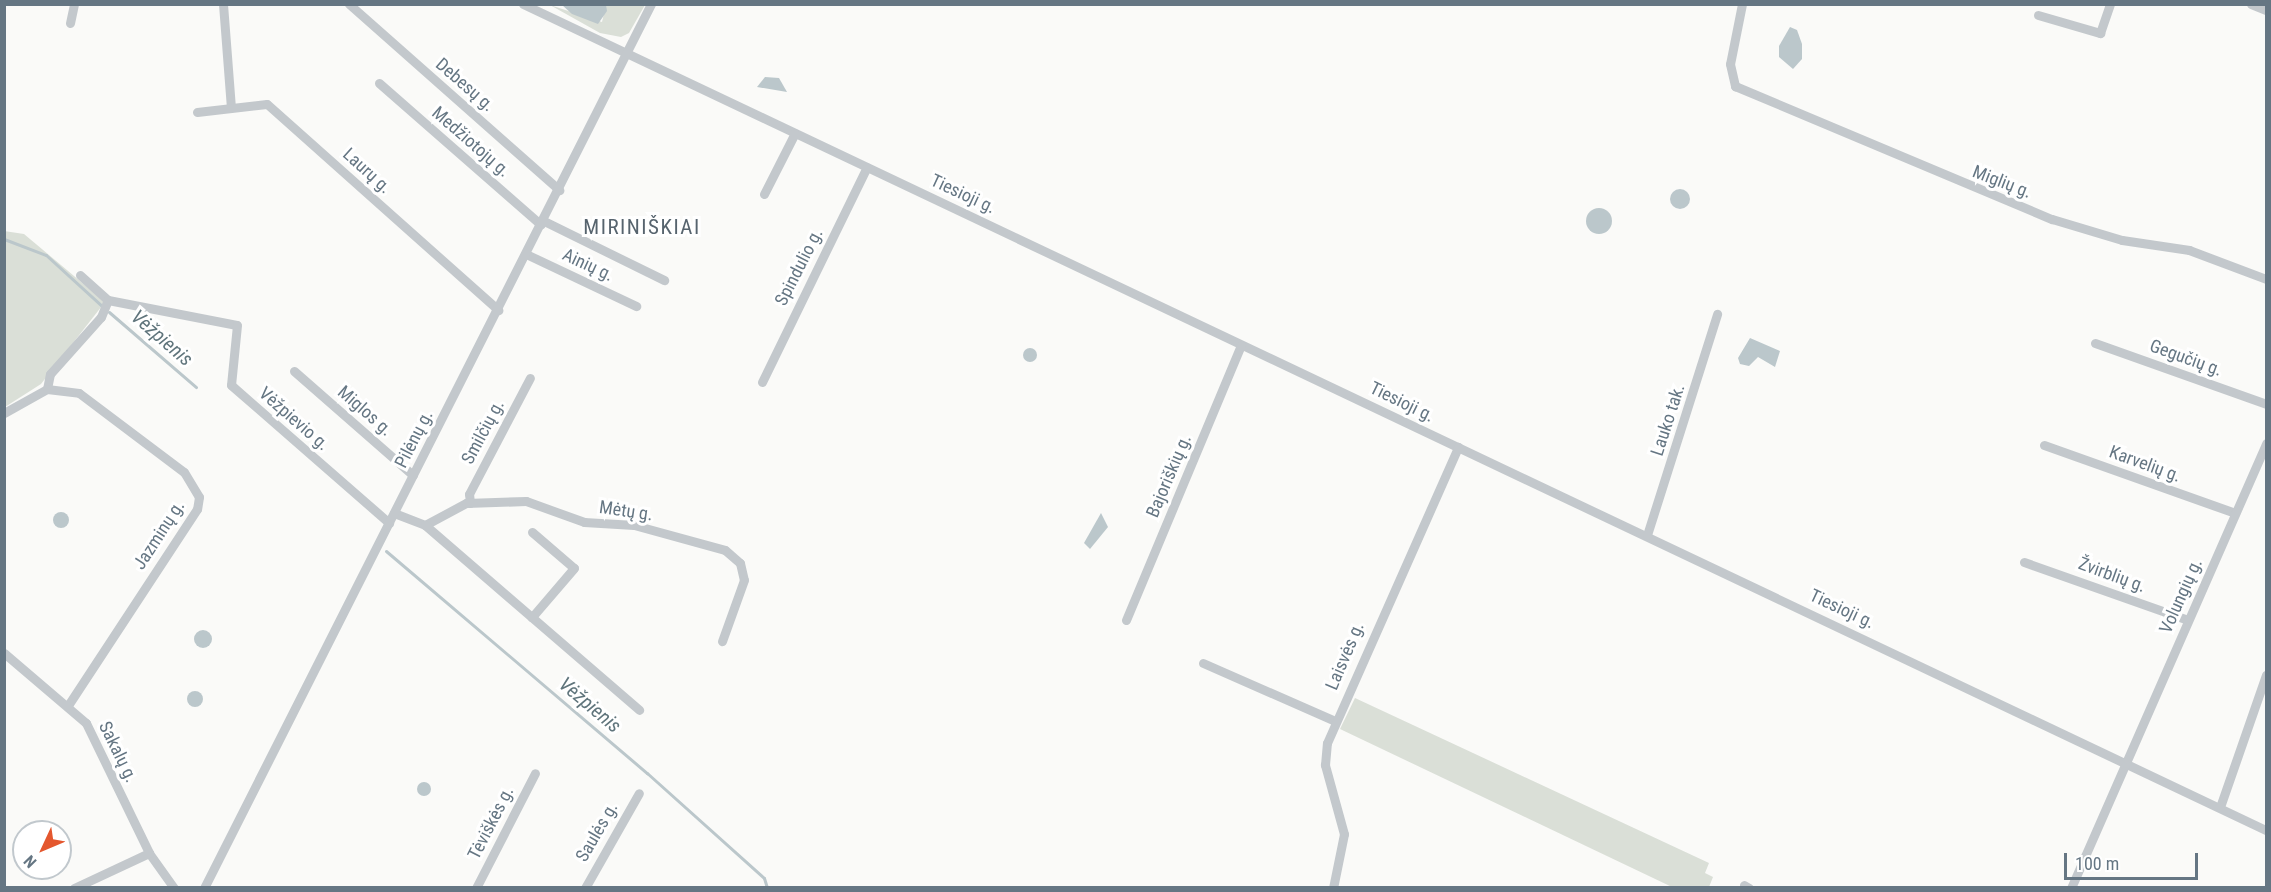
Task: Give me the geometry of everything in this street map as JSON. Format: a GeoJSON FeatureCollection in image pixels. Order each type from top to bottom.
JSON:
{"type":"FeatureCollection","features":[{"type":"Feature","properties":{"kind":"street"},"geometry":{"type":"LineString","coordinates":[[70,23],[74,4]]}},
{"type":"Feature","properties":{"kind":"street"},"geometry":{"type":"LineString","coordinates":[[223,4],[231,108]]}},
{"type":"Feature","properties":{"kind":"street","name":"Debesų g."},"geometry":{"type":"LineString","coordinates":[[349,4],[559,190]]}},
{"type":"Feature","properties":{"kind":"street","name":"Tiesioji g."},"geometry":{"type":"LineString","coordinates":[[523,4],[2266,830]]}},
{"type":"Feature","properties":{"kind":"street","name":"Pilėnų g."},"geometry":{"type":"LineString","coordinates":[[204,888],[543,223],[651,4]]}},
{"type":"Feature","properties":{"kind":"street","name":"Miglių g."},"geometry":{"type":"LineString","coordinates":[[1742,4],[1730,64],[1735,86],[2052,219],[2122,240],[2189,250],[2266,279]]}},
{"type":"Feature","properties":{"kind":"street"},"geometry":{"type":"LineString","coordinates":[[2038,15],[2100,33],[2110,4]]}},
{"type":"Feature","properties":{"kind":"street"},"geometry":{"type":"LineString","coordinates":[[2251,4],[2266,10]]}},
{"type":"Feature","properties":{"kind":"street","name":"Medžiotojų g."},"geometry":{"type":"LineString","coordinates":[[379,83],[543,223],[664,280]]}},
{"type":"Feature","properties":{"kind":"street","name":"Laurų g."},"geometry":{"type":"LineString","coordinates":[[197,112],[267,104],[498,310]]}},
{"type":"Feature","properties":{"kind":"street"},"geometry":{"type":"LineString","coordinates":[[764,194],[795,133]]}},
{"type":"Feature","properties":{"kind":"street","name":"Spindulio g."},"geometry":{"type":"LineString","coordinates":[[762,382],[867,167]]}},
{"type":"Feature","properties":{"kind":"street","name":"Ainių g."},"geometry":{"type":"LineString","coordinates":[[526,254],[636,306]]}},
{"type":"Feature","properties":{"kind":"street"},"geometry":{"type":"LineString","coordinates":[[4,413],[47,389],[50,374],[101,317],[108,300],[80,275]]}},
{"type":"Feature","properties":{"kind":"street","name":"Vėžpievio g."},"geometry":{"type":"LineString","coordinates":[[108,300],[229,321],[238,333],[231,385],[392,518]]}},
{"type":"Feature","properties":{"kind":"street","name":"Lauko tak."},"geometry":{"type":"LineString","coordinates":[[1647,536],[1717,314]]}},
{"type":"Feature","properties":{"kind":"street","name":"Gegučių g."},"geometry":{"type":"LineString","coordinates":[[2095,343],[2266,404]]}},
{"type":"Feature","properties":{"kind":"street","name":"Bajoriškių g."},"geometry":{"type":"LineString","coordinates":[[1126,620],[1241,345]]}},
{"type":"Feature","properties":{"kind":"street","name":"Miglos g."},"geometry":{"type":"LineString","coordinates":[[294,371],[413,475]]}},
{"type":"Feature","properties":{"kind":"street","name":"Smilčių g."},"geometry":{"type":"LineString","coordinates":[[470,502],[469,494],[530,378]]}},
{"type":"Feature","properties":{"kind":"street","name":"Jazminų g."},"geometry":{"type":"LineString","coordinates":[[47,389],[66,388],[92,400],[184,472],[200,497],[197,509],[69,704]]}},
{"type":"Feature","properties":{"kind":"street","name":"Volungių g."},"geometry":{"type":"LineString","coordinates":[[2071,888],[2266,443]]}},
{"type":"Feature","properties":{"kind":"street","name":"Karvelių g."},"geometry":{"type":"LineString","coordinates":[[2044,445],[2235,513]]}},
{"type":"Feature","properties":{"kind":"street","name":"Laisvės g."},"geometry":{"type":"LineString","coordinates":[[1333,888],[1344,834],[1324,755],[1335,721],[1458,447]]}},
{"type":"Feature","properties":{"kind":"street","name":"Mėtų g."},"geometry":{"type":"LineString","coordinates":[[426,525],[470,502],[526,501],[584,522],[634,525],[725,550],[740,563],[744,580],[722,641]]}},
{"type":"Feature","properties":{"kind":"street"},"geometry":{"type":"LineString","coordinates":[[392,518],[426,525],[639,710]]}},
{"type":"Feature","properties":{"kind":"street"},"geometry":{"type":"LineString","coordinates":[[532,532],[574,568],[532,617]]}},
{"type":"Feature","properties":{"kind":"street","name":"Žvirblių g."},"geometry":{"type":"LineString","coordinates":[[2025,562],[2188,620]]}},
{"type":"Feature","properties":{"kind":"street","name":"Sakalų g."},"geometry":{"type":"LineString","coordinates":[[4,653],[69,704],[92,731],[149,853],[174,888]]}},
{"type":"Feature","properties":{"kind":"street"},"geometry":{"type":"LineString","coordinates":[[1203,663],[1335,721]]}},
{"type":"Feature","properties":{"kind":"street"},"geometry":{"type":"LineString","coordinates":[[2220,807],[2266,675]]}},
{"type":"Feature","properties":{"kind":"street","name":"Tėviškės g."},"geometry":{"type":"LineString","coordinates":[[476,888],[535,773]]}},
{"type":"Feature","properties":{"kind":"street","name":"Saulės g."},"geometry":{"type":"LineString","coordinates":[[585,888],[639,793]]}},
{"type":"Feature","properties":{"kind":"street"},"geometry":{"type":"LineString","coordinates":[[74,888],[149,853]]}},
{"type":"Feature","properties":{"kind":"shaded area"},"geometry":{"type":"Polygon","coordinates":[[[550,5],[602,22],[606,5],[645,5],[629,33],[621,37],[600,33],[550,5]]]}},
{"type":"Feature","properties":{"kind":"shaded area"},"geometry":{"type":"Polygon","coordinates":[[[562,5],[606,5],[607,11],[598,24],[572,14],[562,5]]]}},
{"type":"Feature","properties":{"kind":"shaded area"},"geometry":{"type":"Polygon","coordinates":[[[1790,27],[1797,30],[1802,44],[1802,59],[1793,69],[1779,57],[1779,46],[1790,27]]]}},
{"type":"Feature","properties":{"kind":"shaded area"},"geometry":{"type":"Polygon","coordinates":[[[765,77],[779,78],[787,92],[757,87],[765,77]]]}},
{"type":"Feature","properties":{"kind":"shaded area"},"geometry":{"type":"Polygon","coordinates":[[[1676,189],[1684,189],[1690,195],[1690,203],[1684,209],[1676,209],[1670,203],[1670,195],[1676,189]]]}},
{"type":"Feature","properties":{"kind":"shaded area"},"geometry":{"type":"Polygon","coordinates":[[[1599,208],[1608,212],[1612,221],[1608,230],[1599,234],[1590,230],[1586,221],[1590,212],[1599,208]]]}},
{"type":"Feature","properties":{"kind":"shaded area"},"geometry":{"type":"Polygon","coordinates":[[[4,231],[24,234],[105,302],[41,384],[5,407],[4,231]]]}},
{"type":"Feature","properties":{"kind":"shaded area"},"geometry":{"type":"Polygon","coordinates":[[[1750,338],[1780,351],[1775,367],[1758,357],[1749,366],[1740,364],[1738,358],[1750,338]]]}},
{"type":"Feature","properties":{"kind":"shaded area"},"geometry":{"type":"Polygon","coordinates":[[[1027,348],[1033,348],[1037,355],[1033,362],[1027,362],[1023,358],[1023,352],[1027,348]]]}},
{"type":"Feature","properties":{"kind":"shaded area"},"geometry":{"type":"Polygon","coordinates":[[[61,512],[69,520],[61,528],[53,520],[61,512]]]}},
{"type":"Feature","properties":{"kind":"shaded area"},"geometry":{"type":"Polygon","coordinates":[[[1101,513],[1108,527],[1090,549],[1084,543],[1101,513]]]}},
{"type":"Feature","properties":{"kind":"shaded area"},"geometry":{"type":"Polygon","coordinates":[[[203,630],[209,633],[212,639],[209,645],[203,648],[197,645],[194,639],[197,633],[203,630]]]}},
{"type":"Feature","properties":{"kind":"shaded area"},"geometry":{"type":"Polygon","coordinates":[[[195,691],[203,699],[195,707],[187,699],[195,691]]]}},
{"type":"Feature","properties":{"kind":"shaded area"},"geometry":{"type":"Polygon","coordinates":[[[1355,698],[1709,863],[1705,873],[1713,877],[1709,887],[1672,887],[1340,729],[1355,698]]]}},
{"type":"Feature","properties":{"kind":"shaded area"},"geometry":{"type":"Polygon","coordinates":[[[424,782],[429,784],[431,789],[429,794],[424,796],[419,794],[417,789],[419,784],[424,782]]]}},
{"type":"Feature","properties":{"kind":"waterway","name":"Vėžpienis"},"geometry":{"type":"LineString","coordinates":[[4,239],[46,255],[103,307]]}},
{"type":"Feature","properties":{"kind":"waterway","name":"Vėžpienis"},"geometry":{"type":"LineString","coordinates":[[109,312],[196,387]]}},
{"type":"Feature","properties":{"kind":"waterway","name":"Vėžpienis"},"geometry":{"type":"LineString","coordinates":[[386,551],[647,773],[764,878],[767,888]]}},
{"type":"Feature","properties":{"kind":"district","name":"MIRINIŠKIAI"},"geometry":{"type":"Point","coordinates":[642,227]}}]}
